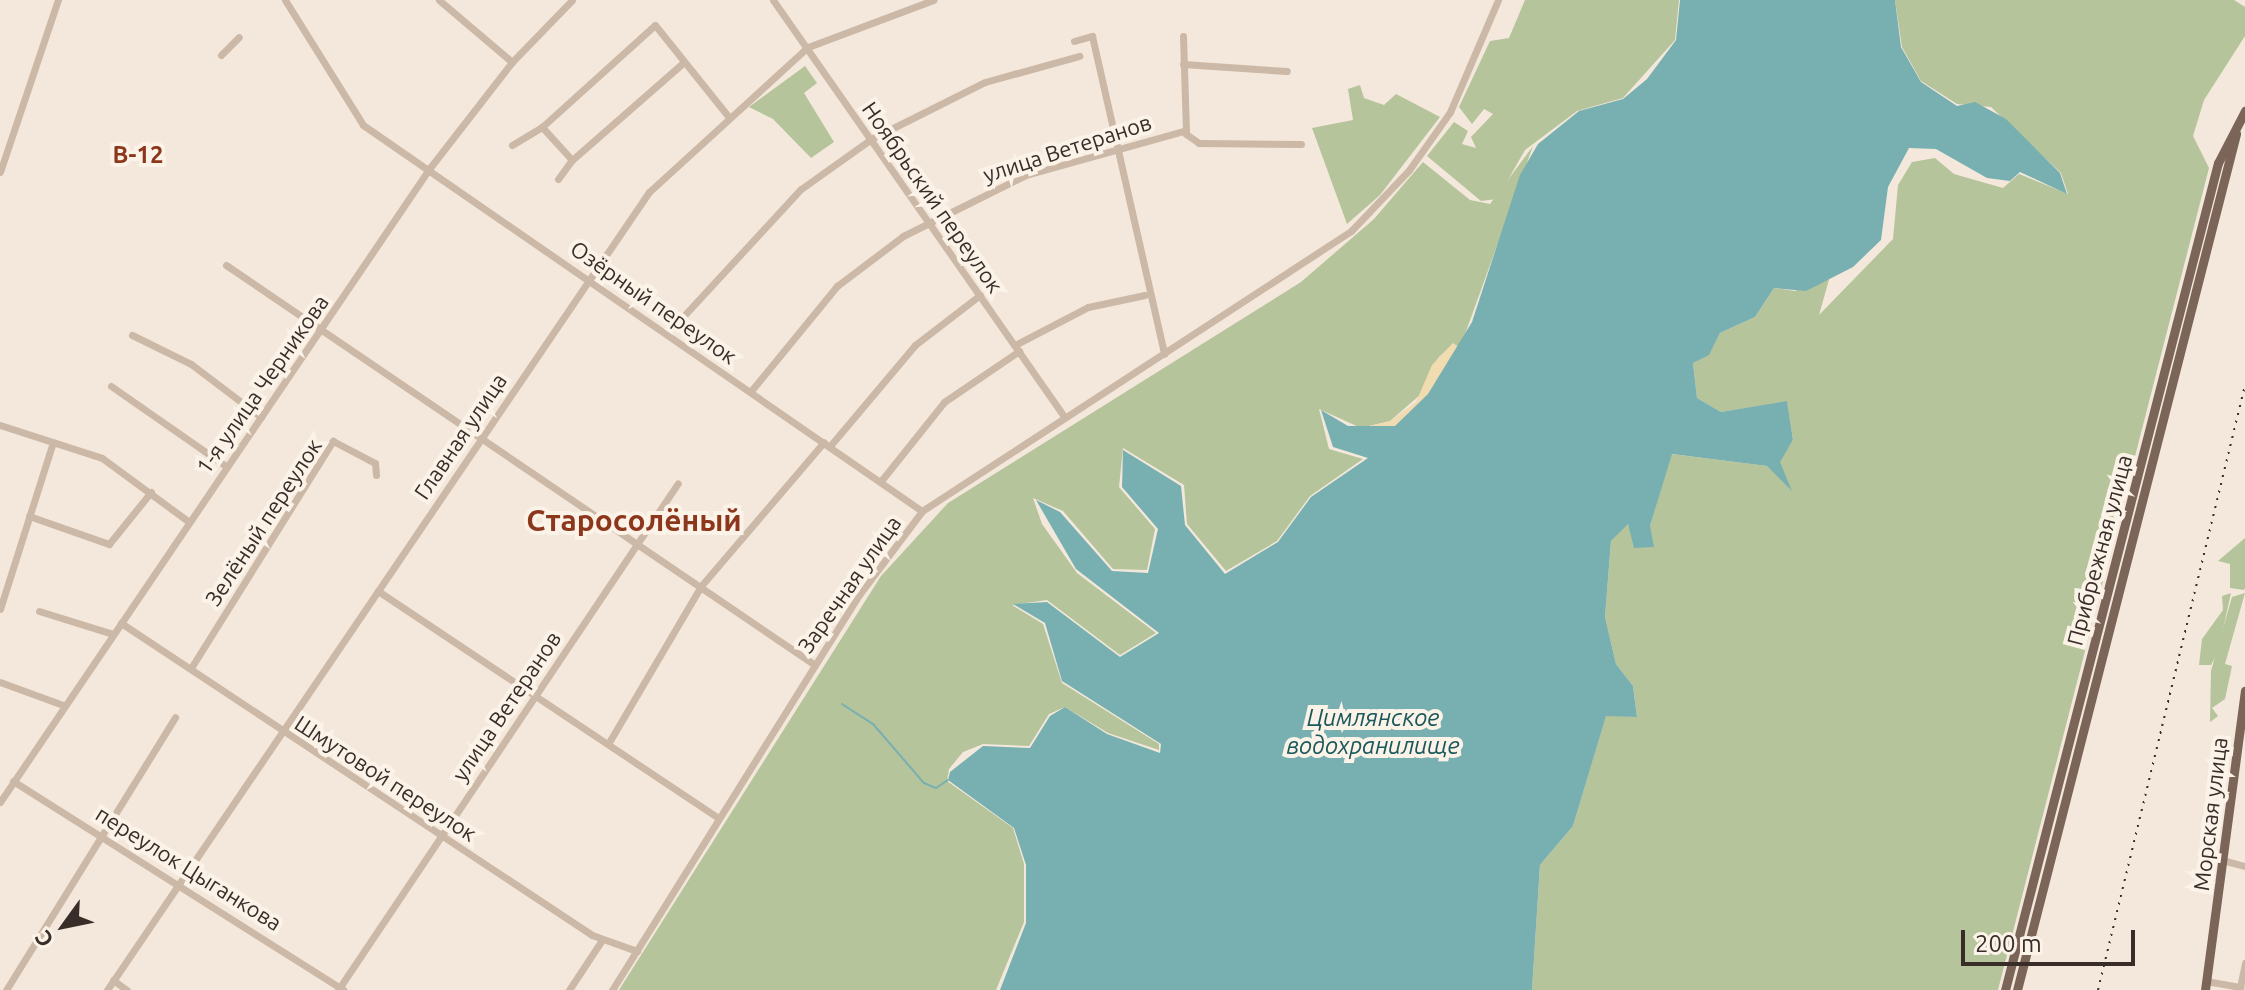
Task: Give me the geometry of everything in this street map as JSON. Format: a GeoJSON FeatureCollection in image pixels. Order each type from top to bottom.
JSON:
{"type":"FeatureCollection","features":[{"type":"Feature","properties":{"kind":"main road","name":"Прибрежная улица"},"geometry":{"type":"LineString","coordinates":[[2005,990],[2218,163],[2245,111]]}},
{"type":"Feature","properties":{"kind":"main road","name":"Прибрежная улица"},"geometry":{"type":"LineString","coordinates":[[2017,990],[2239,123]]}},
{"type":"Feature","properties":{"kind":"main road","name":"Морская улица"},"geometry":{"type":"LineString","coordinates":[[2205,985],[2245,691]]}},
{"type":"Feature","properties":{"kind":"street"},"geometry":{"type":"LineString","coordinates":[[0,158],[57,0]]}},
{"type":"Feature","properties":{"kind":"street"},"geometry":{"type":"LineString","coordinates":[[0,172],[57,0]]}},
{"type":"Feature","properties":{"kind":"street","name":"Озёрный переулок"},"geometry":{"type":"LineString","coordinates":[[283,0],[363,125],[588,277],[922,511]]}},
{"type":"Feature","properties":{"kind":"street"},"geometry":{"type":"LineString","coordinates":[[439,0],[512,62]]}},
{"type":"Feature","properties":{"kind":"street","name":"1-я улица Черникова"},"geometry":{"type":"LineString","coordinates":[[0,802],[429,169],[512,62],[572,0]]}},
{"type":"Feature","properties":{"kind":"street","name":"Ноябрьский переулок"},"geometry":{"type":"LineString","coordinates":[[773,0],[1063,415]]}},
{"type":"Feature","properties":{"kind":"street","name":"Главная улица"},"geometry":{"type":"LineString","coordinates":[[107,990],[588,277],[649,192],[728,116],[808,47],[933,0]]}},
{"type":"Feature","properties":{"kind":"street","name":"Заречная улица"},"geometry":{"type":"LineString","coordinates":[[612,990],[815,665],[922,511],[1063,415],[1164,354],[1351,231],[1401,180],[1450,112],[1498,0]]}},
{"type":"Feature","properties":{"kind":"street"},"geometry":{"type":"LineString","coordinates":[[512,145],[542,125],[655,25],[728,116]]}},
{"type":"Feature","properties":{"kind":"street"},"geometry":{"type":"LineString","coordinates":[[1074,41],[1092,36],[1145,295],[1164,354]]}},
{"type":"Feature","properties":{"kind":"street"},"geometry":{"type":"LineString","coordinates":[[1183,36],[1184,131],[1199,143],[1301,144]]}},
{"type":"Feature","properties":{"kind":"street"},"geometry":{"type":"LineString","coordinates":[[221,55],[239,37]]}},
{"type":"Feature","properties":{"kind":"street"},"geometry":{"type":"LineString","coordinates":[[667,334],[801,189],[871,139],[985,82],[1079,56]]}},
{"type":"Feature","properties":{"kind":"street"},"geometry":{"type":"LineString","coordinates":[[558,179],[572,160],[684,62]]}},
{"type":"Feature","properties":{"kind":"street"},"geometry":{"type":"LineString","coordinates":[[1183,64],[1287,71]]}},
{"type":"Feature","properties":{"kind":"street"},"geometry":{"type":"LineString","coordinates":[[542,125],[572,160]]}},
{"type":"Feature","properties":{"kind":"street","name":"улица Ветеранов"},"geometry":{"type":"LineString","coordinates":[[751,391],[837,286],[928,221],[1026,175],[1117,147],[1184,131]]}},
{"type":"Feature","properties":{"kind":"street"},"geometry":{"type":"LineString","coordinates":[[226,265],[483,434],[815,665]]}},
{"type":"Feature","properties":{"kind":"street"},"geometry":{"type":"LineString","coordinates":[[608,744],[701,586],[915,345],[980,295]]}},
{"type":"Feature","properties":{"kind":"street"},"geometry":{"type":"LineString","coordinates":[[881,481],[944,402],[1017,348],[1088,307],[1145,295]]}},
{"type":"Feature","properties":{"kind":"street"},"geometry":{"type":"LineString","coordinates":[[132,335],[191,364],[261,417]]}},
{"type":"Feature","properties":{"kind":"street"},"geometry":{"type":"LineString","coordinates":[[111,386],[227,467]]}},
{"type":"Feature","properties":{"kind":"street"},"geometry":{"type":"LineString","coordinates":[[0,425],[102,458],[189,522]]}},
{"type":"Feature","properties":{"kind":"street","name":"Зелёный переулок"},"geometry":{"type":"LineString","coordinates":[[191,668],[333,441],[375,463],[376,475]]}},
{"type":"Feature","properties":{"kind":"street"},"geometry":{"type":"LineString","coordinates":[[0,609],[53,442]]}},
{"type":"Feature","properties":{"kind":"street","name":"улица Ветеранов"},"geometry":{"type":"LineString","coordinates":[[340,989],[678,483]]}},
{"type":"Feature","properties":{"kind":"street"},"geometry":{"type":"LineString","coordinates":[[29,516],[109,544],[151,492]]}},
{"type":"Feature","properties":{"kind":"street"},"geometry":{"type":"LineString","coordinates":[[378,591],[718,818]]}},
{"type":"Feature","properties":{"kind":"street"},"geometry":{"type":"LineString","coordinates":[[39,611],[113,634]]}},
{"type":"Feature","properties":{"kind":"street","name":"Шмутовой переулок"},"geometry":{"type":"LineString","coordinates":[[121,623],[602,940],[637,951]]}},
{"type":"Feature","properties":{"kind":"street"},"geometry":{"type":"LineString","coordinates":[[0,682],[63,705]]}},
{"type":"Feature","properties":{"kind":"street"},"geometry":{"type":"LineString","coordinates":[[6,990],[175,717]]}},
{"type":"Feature","properties":{"kind":"street","name":"переулок Цыганкова"},"geometry":{"type":"LineString","coordinates":[[13,781],[340,989]]}},
{"type":"Feature","properties":{"kind":"street"},"geometry":{"type":"LineString","coordinates":[[2222,860],[2245,866]]}},
{"type":"Feature","properties":{"kind":"street"},"geometry":{"type":"LineString","coordinates":[[569,990],[602,940]]}},
{"type":"Feature","properties":{"kind":"street"},"geometry":{"type":"LineString","coordinates":[[2205,985],[2240,987],[2245,963]]}},
{"type":"Feature","properties":{"kind":"street"},"geometry":{"type":"LineString","coordinates":[[113,980],[127,990]]}},
{"type":"Feature","properties":{"kind":"green space"},"geometry":{"type":"Polygon","coordinates":[[[1525,0],[1679,0],[1675,40],[1623,98],[1577,111],[1525,150],[1497,199],[1481,201],[1427,156],[1454,122],[1468,131],[1462,144],[1476,148],[1471,137],[1493,114],[1484,109],[1472,124],[1459,107],[1490,41],[1509,38],[1525,0]]]}},
{"type":"Feature","properties":{"kind":"green space"},"geometry":{"type":"Polygon","coordinates":[[[1895,0],[2234,0],[2245,7],[2245,36],[2204,100],[2193,136],[2209,168],[1998,990],[1532,990],[1540,865],[1573,826],[1606,715],[1637,717],[1633,686],[1616,664],[1605,617],[1611,541],[1627,523],[1632,531],[1650,526],[1671,454],[1767,466],[1789,486],[1779,462],[1793,440],[1787,402],[1721,412],[1697,398],[1693,363],[1709,354],[1720,333],[1755,317],[1774,288],[1795,291],[1830,276],[1819,315],[1893,239],[1898,185],[1912,162],[1935,158],[1954,174],[2003,188],[2019,174],[2068,194],[2061,173],[1991,107],[1957,104],[1921,81],[1902,47],[1895,0]]]}},
{"type":"Feature","properties":{"kind":"green space"},"geometry":{"type":"Polygon","coordinates":[[[805,66],[817,83],[804,93],[834,142],[811,158],[773,119],[749,107],[805,66]]]}},
{"type":"Feature","properties":{"kind":"green space"},"geometry":{"type":"Polygon","coordinates":[[[1360,85],[1364,98],[1384,105],[1396,94],[1440,117],[1380,195],[1347,224],[1312,128],[1353,120],[1348,89],[1360,85]]]}},
{"type":"Feature","properties":{"kind":"green space"},"geometry":{"type":"Polygon","coordinates":[[[1533,146],[1460,348],[1453,344],[1438,358],[1428,388],[1390,421],[1361,428],[1319,409],[1329,449],[1363,459],[1310,496],[1277,541],[1226,571],[1187,524],[1184,485],[1123,448],[1119,487],[1155,529],[1147,570],[1113,569],[1063,511],[1033,498],[1042,524],[1077,573],[1156,633],[1120,655],[1047,600],[1012,605],[1043,624],[1062,683],[1159,744],[1159,750],[1108,733],[1065,707],[1049,714],[1029,746],[983,744],[963,752],[949,769],[947,781],[1013,828],[1024,864],[1024,922],[996,990],[619,990],[881,576],[948,503],[1301,282],[1374,219],[1423,162],[1470,200],[1490,204],[1533,146]]]}},
{"type":"Feature","properties":{"kind":"green space"},"geometry":{"type":"Polygon","coordinates":[[[2245,538],[2245,588],[2230,588],[2230,564],[2218,561],[2245,538]]]}},
{"type":"Feature","properties":{"kind":"green space"},"geometry":{"type":"Polygon","coordinates":[[[2231,593],[2218,652],[2211,665],[2199,665],[2202,639],[2223,610],[2222,596],[2231,593]]]}},
{"type":"Feature","properties":{"kind":"green space"},"geometry":{"type":"Polygon","coordinates":[[[2245,593],[2225,664],[2232,666],[2225,699],[2212,708],[2218,716],[2210,722],[2211,671],[2232,597],[2245,593]]]}},
{"type":"Feature","properties":{"kind":"sand"},"geometry":{"type":"Polygon","coordinates":[[[1453,343],[1460,348],[1406,431],[1361,428],[1390,421],[1416,402],[1432,365],[1453,343]]]}},
{"type":"Feature","properties":{"kind":"water","name":"Цимлянское водохранилище"},"geometry":{"type":"Polygon","coordinates":[[[1680,0],[1895,0],[1901,47],[1921,82],[1957,106],[1975,102],[2006,119],[2060,173],[2067,194],[2020,172],[2010,181],[1987,178],[1936,149],[1909,148],[1888,187],[1881,240],[1853,267],[1806,291],[1774,288],[1755,317],[1720,333],[1709,355],[1693,363],[1697,398],[1721,412],[1787,401],[1793,440],[1780,462],[1792,491],[1767,466],[1672,454],[1650,526],[1654,547],[1634,548],[1628,524],[1611,541],[1605,617],[1616,664],[1633,686],[1637,717],[1606,716],[1573,826],[1540,865],[1532,990],[1000,990],[1026,923],[1026,865],[1014,828],[948,780],[950,772],[983,746],[1030,748],[1050,716],[1065,707],[1107,734],[1160,753],[1161,744],[1062,681],[1045,623],[1013,604],[1047,602],[1120,657],[1159,633],[1076,569],[1036,500],[1060,512],[1112,571],[1148,573],[1158,529],[1122,487],[1123,450],[1181,486],[1185,525],[1225,574],[1278,542],[1311,497],[1368,458],[1333,447],[1321,410],[1348,426],[1395,426],[1428,394],[1472,322],[1520,175],[1538,144],[1579,111],[1623,99],[1647,79],[1676,40],[1680,0]]]}},
{"type":"Feature","properties":{"kind":"waterway"},"geometry":{"type":"LineString","coordinates":[[842,704],[873,724],[924,783],[936,788],[948,780]]}},
{"type":"Feature","properties":{"kind":"railway"},"geometry":{"type":"LineString","coordinates":[[2098,990],[2245,385]]}},
{"type":"Feature","properties":{"kind":"district","name":"В-12"},"geometry":{"type":"Point","coordinates":[138,155]}},
{"type":"Feature","properties":{"kind":"district","name":"Староcолёный"},"geometry":{"type":"Point","coordinates":[634,520]}}]}
